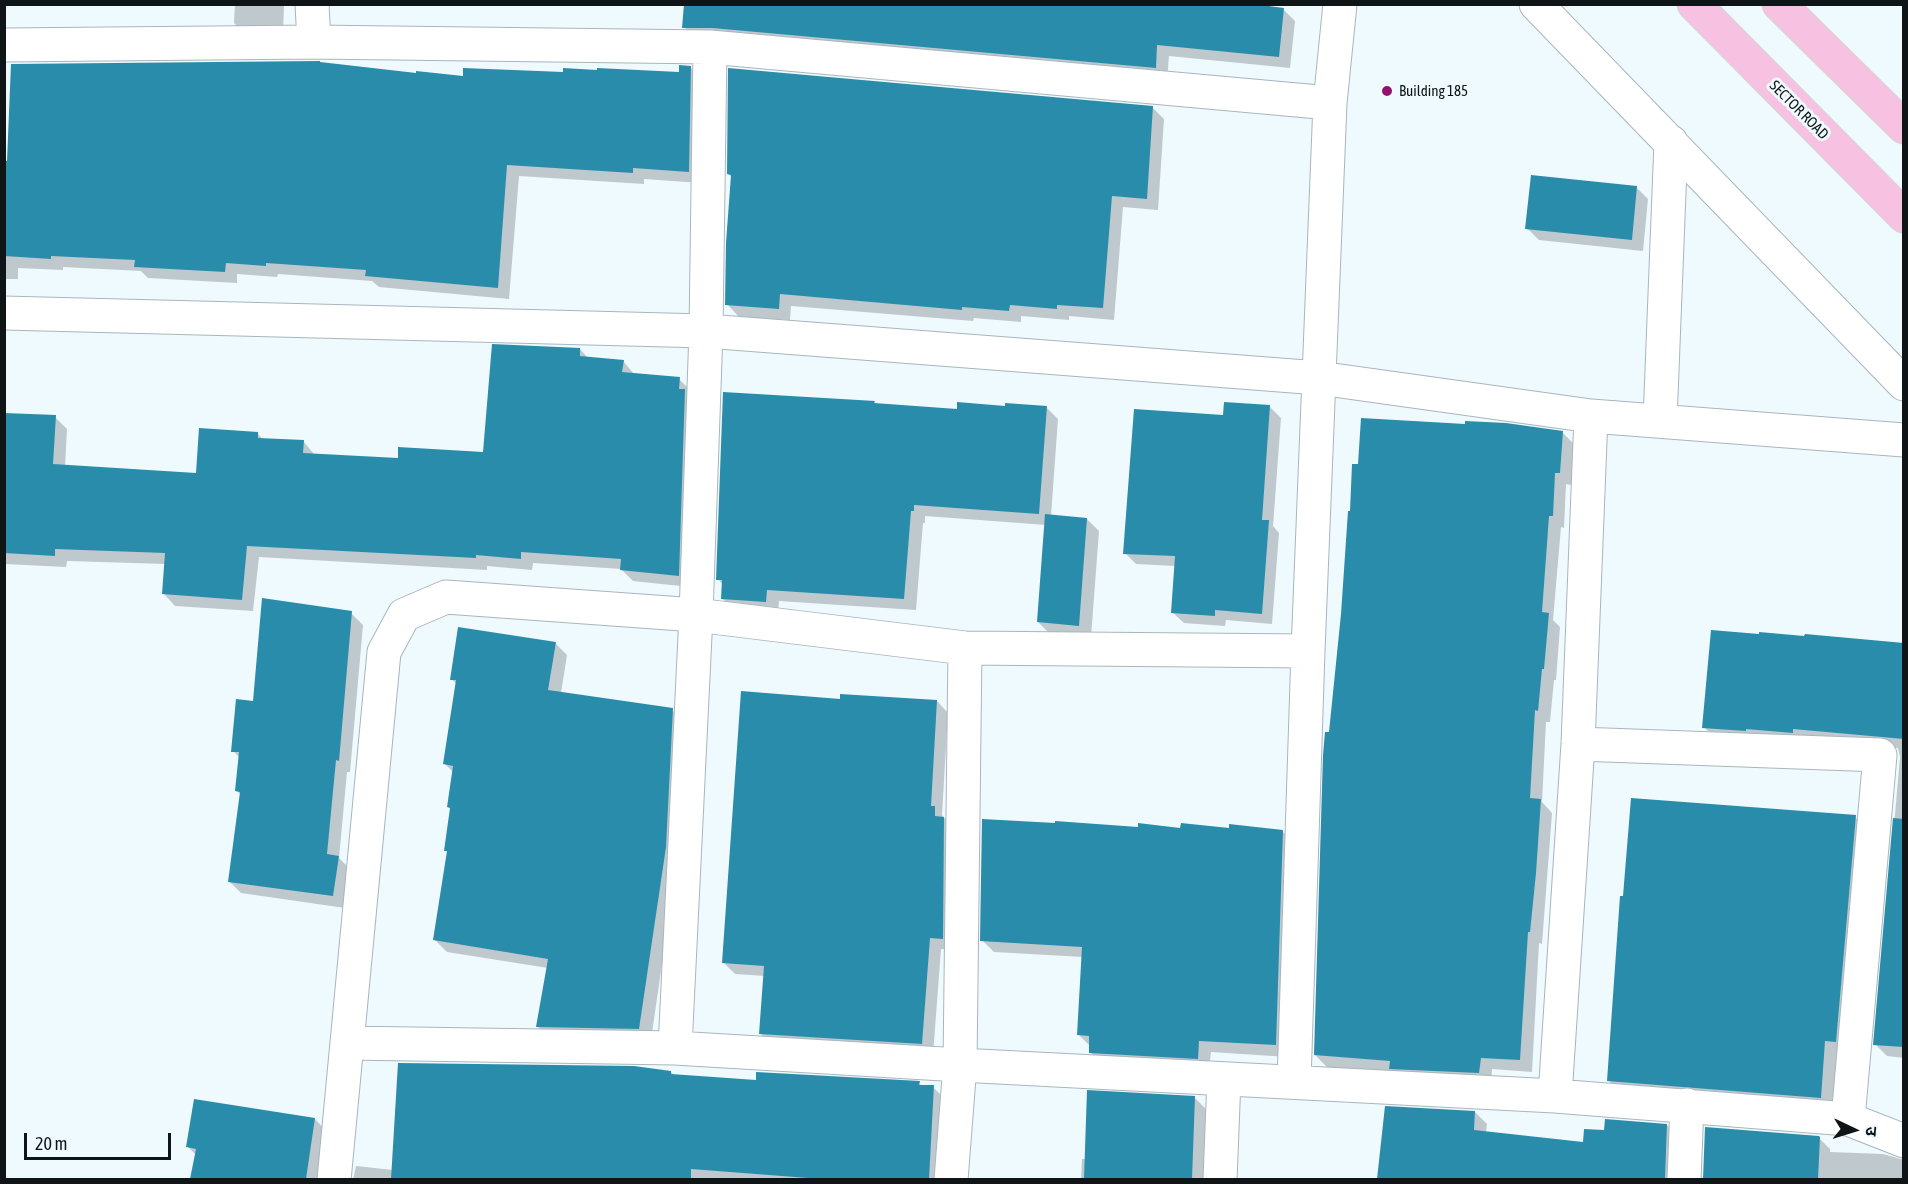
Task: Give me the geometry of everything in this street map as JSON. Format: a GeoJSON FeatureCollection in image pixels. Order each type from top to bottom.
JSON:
{"type":"FeatureCollection","features":[{"type":"Feature","properties":{"kind":"main road","name":"SECTOR ROAD"},"geometry":{"type":"LineString","coordinates":[[1694,4],[1904,216]]}},
{"type":"Feature","properties":{"kind":"main road"},"geometry":{"type":"LineString","coordinates":[[1779,4],[1904,128]]}},
{"type":"Feature","properties":{"kind":"street"},"geometry":{"type":"LineString","coordinates":[[312,4],[314,42]]}},
{"type":"Feature","properties":{"kind":"street"},"geometry":{"type":"LineString","coordinates":[[1294,1082],[1308,651],[1330,103],[1340,4]]}},
{"type":"Feature","properties":{"kind":"street"},"geometry":{"type":"LineString","coordinates":[[1536,4],[1904,384]]}},
{"type":"Feature","properties":{"kind":"street"},"geometry":{"type":"LineString","coordinates":[[4,45],[314,42],[710,47],[1330,103]]}},
{"type":"Feature","properties":{"kind":"street"},"geometry":{"type":"LineString","coordinates":[[675,1048],[696,615],[706,331],[710,47]]}},
{"type":"Feature","properties":{"kind":"street"},"geometry":{"type":"LineString","coordinates":[[1660,421],[1671,142]]}},
{"type":"Feature","properties":{"kind":"street"},"geometry":{"type":"LineString","coordinates":[[4,313],[706,331],[1319,378],[1591,416],[1904,440]]}},
{"type":"Feature","properties":{"kind":"street"},"geometry":{"type":"LineString","coordinates":[[1555,1096],[1578,744],[1591,416]]}},
{"type":"Feature","properties":{"kind":"street"},"geometry":{"type":"LineString","coordinates":[[334,1179],[384,652],[404,615],[446,597],[696,615],[964,648],[1308,651]]}},
{"type":"Feature","properties":{"kind":"street"},"geometry":{"type":"LineString","coordinates":[[951,1179],[960,1065],[964,648]]}},
{"type":"Feature","properties":{"kind":"street"},"geometry":{"type":"LineString","coordinates":[[1578,744],[1880,755],[1848,1119]]}},
{"type":"Feature","properties":{"kind":"street"},"geometry":{"type":"LineString","coordinates":[[347,1043],[675,1048],[1555,1096],[1848,1119],[1904,1141]]}},
{"type":"Feature","properties":{"kind":"street"},"geometry":{"type":"LineString","coordinates":[[1220,1179],[1224,1079]]}},
{"type":"Feature","properties":{"kind":"street"},"geometry":{"type":"LineString","coordinates":[[1684,1179],[1687,1105]]}},
{"type":"Feature","properties":{"kind":"building"},"geometry":{"type":"Polygon","coordinates":[[[684,4],[1253,4],[1284,8],[1279,57],[1157,45],[1156,68],[712,28],[682,28],[684,4]]]}},
{"type":"Feature","properties":{"kind":"building"},"geometry":{"type":"Polygon","coordinates":[[[320,61],[416,73],[416,71],[463,76],[463,68],[563,72],[563,68],[597,70],[597,68],[679,72],[679,65],[691,66],[689,172],[633,168],[633,173],[507,165],[498,288],[365,276],[366,270],[266,263],[266,266],[226,263],[225,272],[134,267],[135,260],[4,256],[4,161],[7,161],[11,64],[320,61]]]}},
{"type":"Feature","properties":{"kind":"building"},"geometry":{"type":"Polygon","coordinates":[[[728,68],[1153,106],[1147,199],[1112,196],[1103,308],[1057,305],[1057,309],[1010,305],[1009,311],[962,307],[962,310],[780,294],[779,309],[725,305],[726,243],[731,175],[727,174],[728,68]]]}},
{"type":"Feature","properties":{"kind":"building"},"geometry":{"type":"Polygon","coordinates":[[[1531,175],[1637,186],[1632,240],[1525,229],[1531,175]]]}},
{"type":"Feature","properties":{"kind":"building"},"geometry":{"type":"Polygon","coordinates":[[[492,344],[580,348],[580,356],[624,360],[622,372],[680,377],[679,389],[685,389],[679,576],[620,570],[621,559],[521,552],[521,559],[476,555],[476,558],[247,546],[242,600],[162,594],[165,553],[55,549],[55,556],[4,553],[4,413],[56,415],[53,464],[196,473],[199,428],[258,432],[258,438],[304,440],[303,453],[398,458],[398,447],[483,452],[492,344]]]}},
{"type":"Feature","properties":{"kind":"building"},"geometry":{"type":"Polygon","coordinates":[[[723,392],[875,401],[874,403],[957,409],[957,402],[1005,406],[1005,403],[1047,406],[1039,514],[914,505],[914,511],[911,511],[904,599],[767,590],[766,602],[721,599],[722,580],[716,580],[723,392]]]}},
{"type":"Feature","properties":{"kind":"building"},"geometry":{"type":"Polygon","coordinates":[[[1224,402],[1270,405],[1262,520],[1269,520],[1262,614],[1215,610],[1215,616],[1171,613],[1175,556],[1123,554],[1134,409],[1223,415],[1224,402]]]}},
{"type":"Feature","properties":{"kind":"building"},"geometry":{"type":"Polygon","coordinates":[[[1361,418],[1465,424],[1465,421],[1506,423],[1563,431],[1560,473],[1555,473],[1553,516],[1549,516],[1542,612],[1549,613],[1538,711],[1535,710],[1530,798],[1541,799],[1536,873],[1530,932],[1528,932],[1520,1060],[1481,1058],[1479,1073],[1389,1069],[1390,1061],[1314,1055],[1323,755],[1325,732],[1329,732],[1341,614],[1352,464],[1358,464],[1361,418]]]}},
{"type":"Feature","properties":{"kind":"building"},"geometry":{"type":"Polygon","coordinates":[[[1045,514],[1087,518],[1079,626],[1037,622],[1045,514]]]}},
{"type":"Feature","properties":{"kind":"building"},"geometry":{"type":"Polygon","coordinates":[[[262,598],[352,611],[339,761],[336,760],[327,854],[339,856],[333,896],[228,882],[240,792],[235,791],[239,752],[231,752],[236,699],[253,701],[262,598]]]}},
{"type":"Feature","properties":{"kind":"building"},"geometry":{"type":"Polygon","coordinates":[[[458,627],[556,642],[548,690],[673,708],[666,847],[639,1029],[536,1027],[548,959],[433,940],[447,851],[444,851],[450,808],[447,807],[453,766],[443,764],[456,680],[450,680],[458,627]]]}},
{"type":"Feature","properties":{"kind":"building"},"geometry":{"type":"Polygon","coordinates":[[[1711,630],[1804,636],[1805,634],[1904,643],[1904,739],[1793,729],[1793,733],[1702,728],[1711,630]]]}},
{"type":"Feature","properties":{"kind":"building"},"geometry":{"type":"Polygon","coordinates":[[[741,691],[840,699],[840,694],[937,700],[931,806],[935,806],[935,816],[944,817],[943,939],[930,938],[922,1044],[759,1034],[764,966],[722,963],[741,691]]]}},
{"type":"Feature","properties":{"kind":"building"},"geometry":{"type":"Polygon","coordinates":[[[1631,798],[1856,815],[1836,1042],[1825,1041],[1821,1098],[1607,1081],[1620,896],[1623,896],[1631,798]]]}},
{"type":"Feature","properties":{"kind":"building"},"geometry":{"type":"Polygon","coordinates":[[[1893,818],[1904,819],[1904,1047],[1873,1045],[1893,818]]]}},
{"type":"Feature","properties":{"kind":"building"},"geometry":{"type":"Polygon","coordinates":[[[982,819],[1138,827],[1138,823],[1180,828],[1181,823],[1229,828],[1229,824],[1283,830],[1276,1045],[1199,1041],[1198,1059],[1089,1053],[1089,1036],[1077,1035],[1082,947],[980,941],[982,819]]]}},
{"type":"Feature","properties":{"kind":"building"},"geometry":{"type":"Polygon","coordinates":[[[398,1063],[634,1066],[671,1071],[671,1074],[756,1080],[756,1072],[920,1081],[919,1085],[934,1085],[929,1179],[821,1179],[691,1169],[691,1179],[391,1179],[398,1063]]]}},
{"type":"Feature","properties":{"kind":"building"},"geometry":{"type":"Polygon","coordinates":[[[1087,1090],[1195,1096],[1192,1179],[1084,1179],[1087,1090]]]}},
{"type":"Feature","properties":{"kind":"building"},"geometry":{"type":"Polygon","coordinates":[[[194,1099],[315,1118],[306,1179],[190,1179],[196,1149],[186,1147],[194,1099]]]}},
{"type":"Feature","properties":{"kind":"building"},"geometry":{"type":"Polygon","coordinates":[[[1385,1106],[1475,1111],[1474,1130],[1583,1142],[1584,1129],[1604,1130],[1605,1119],[1667,1124],[1665,1179],[1377,1179],[1385,1106]]]}},
{"type":"Feature","properties":{"kind":"building"},"geometry":{"type":"Polygon","coordinates":[[[1705,1127],[1819,1136],[1818,1179],[1703,1179],[1705,1127]]]}},
{"type":"Feature","properties":{"kind":"place","name":"Building 185"},"geometry":{"type":"Point","coordinates":[1387,91]}}]}
